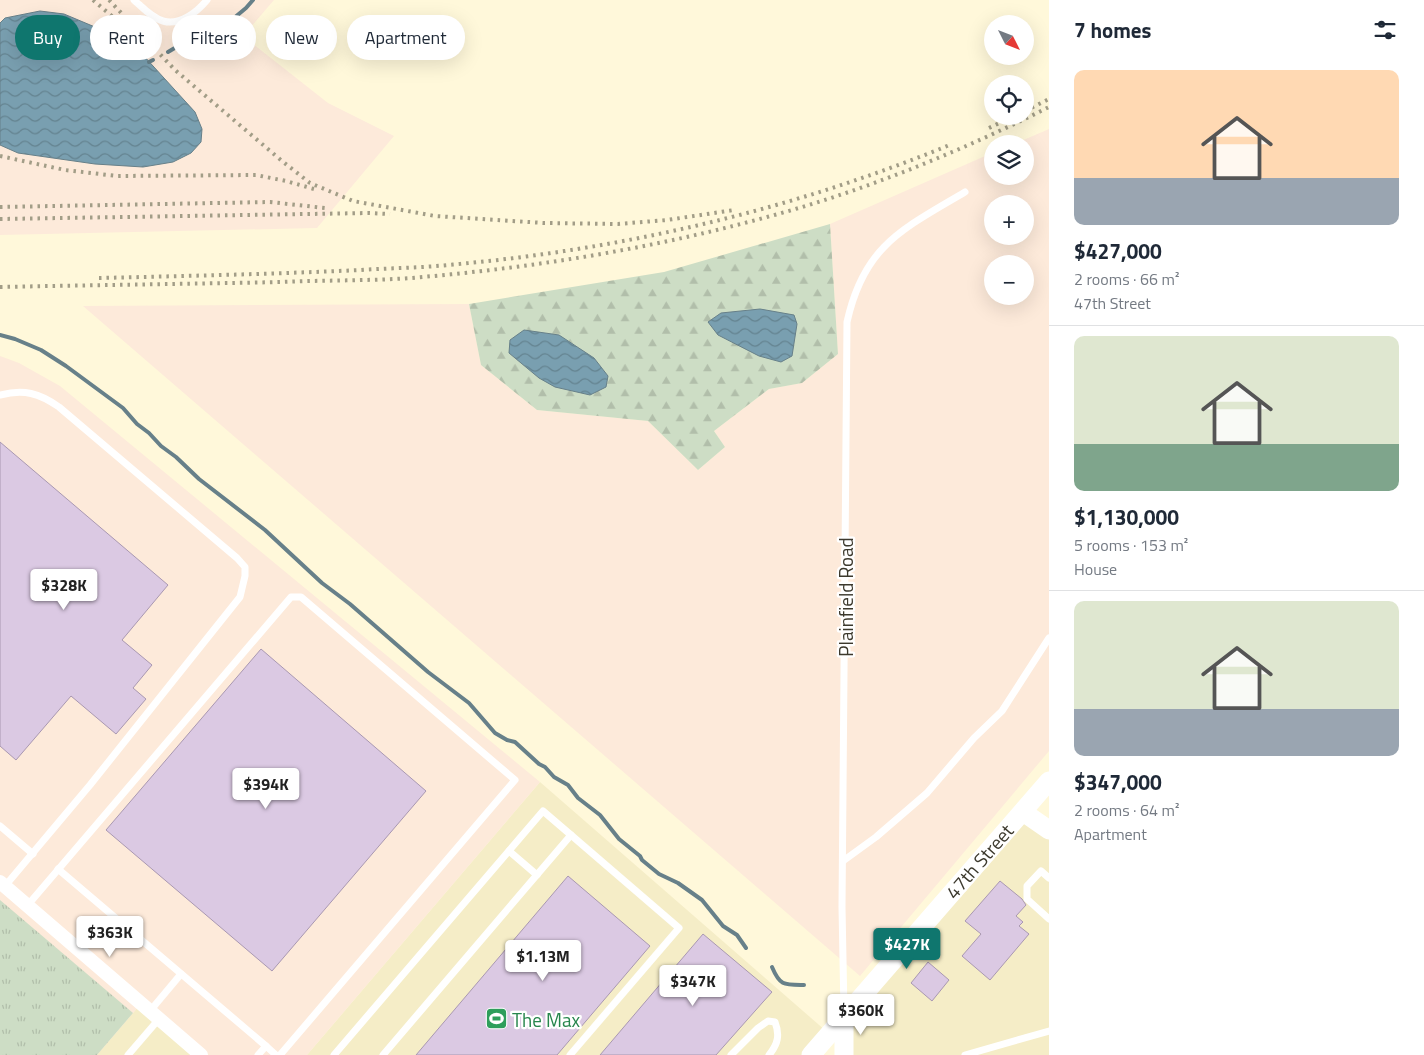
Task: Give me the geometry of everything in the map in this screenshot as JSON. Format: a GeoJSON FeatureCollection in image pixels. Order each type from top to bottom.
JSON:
{"type":"FeatureCollection","features":[{"type":"Feature","properties":{"kind":"main road","name":"47th Street"},"geometry":{"type":"LineString","coordinates":[[811,1055],[1049,781]]}},
{"type":"Feature","properties":{"kind":"main road"},"geometry":{"type":"LineString","coordinates":[[1023,812],[1049,830]]}},
{"type":"Feature","properties":{"kind":"main road","name":"Plainfield Road"},"geometry":{"type":"LineString","coordinates":[[844,1018],[844,1055]]}},
{"type":"Feature","properties":{"kind":"street"},"geometry":{"type":"LineString","coordinates":[[2,884],[202,1055]]}},
{"type":"Feature","properties":{"kind":"lane"},"geometry":{"type":"LineString","coordinates":[[134,0],[148,12],[164,21],[181,20],[198,10],[207,0]]}},
{"type":"Feature","properties":{"kind":"lane","name":"Plainfield Road"},"geometry":{"type":"LineString","coordinates":[[844,1018],[843,861],[847,322],[851,303],[861,279],[871,262],[885,245],[902,230],[965,192]]}},
{"type":"Feature","properties":{"kind":"lane"},"geometry":{"type":"LineString","coordinates":[[0,395],[13,392],[44,396],[237,558],[245,567],[240,597],[33,854],[2,884]]}},
{"type":"Feature","properties":{"kind":"lane"},"geometry":{"type":"LineString","coordinates":[[28,906],[291,597],[301,597],[515,780],[280,1055]]}},
{"type":"Feature","properties":{"kind":"lane"},"geometry":{"type":"LineString","coordinates":[[843,861],[876,837],[927,793],[974,738],[1002,711],[1049,638]]}},
{"type":"Feature","properties":{"kind":"lane"},"geometry":{"type":"LineString","coordinates":[[334,1055],[543,811],[679,928],[570,1055]]}},
{"type":"Feature","properties":{"kind":"lane"},"geometry":{"type":"LineString","coordinates":[[0,826],[33,854]]}},
{"type":"Feature","properties":{"kind":"lane"},"geometry":{"type":"LineString","coordinates":[[383,1055],[571,835]]}},
{"type":"Feature","properties":{"kind":"lane"},"geometry":{"type":"LineString","coordinates":[[509,851],[537,875]]}},
{"type":"Feature","properties":{"kind":"lane"},"geometry":{"type":"LineString","coordinates":[[58,869],[276,1055]]}},
{"type":"Feature","properties":{"kind":"lane"},"geometry":{"type":"LineString","coordinates":[[1049,878],[1041,871],[1027,886],[1027,899],[1049,919]]}},
{"type":"Feature","properties":{"kind":"lane"},"geometry":{"type":"LineString","coordinates":[[128,1055],[181,974]]}},
{"type":"Feature","properties":{"kind":"lane"},"geometry":{"type":"LineString","coordinates":[[731,1055],[768,1020],[775,1022],[780,1033],[775,1047],[769,1055]]}},
{"type":"Feature","properties":{"kind":"lane"},"geometry":{"type":"LineString","coordinates":[[965,1055],[1049,1031]]}},
{"type":"Feature","properties":{"kind":"lane"},"geometry":{"type":"LineString","coordinates":[[258,1055],[266,1046]]}},
{"type":"Feature","properties":{"kind":"shaded area"},"geometry":{"type":"Polygon","coordinates":[[[0,0],[274,0],[256,21],[256,15],[172,15],[172,60],[256,60],[256,46],[266,54],[266,60],[273,60],[328,103],[394,136],[317,228],[0,235],[0,0]]]}},
{"type":"Feature","properties":{"kind":"shaded area"},"geometry":{"type":"Polygon","coordinates":[[[1049,129],[1049,751],[860,976],[83,306],[469,304],[481,365],[537,410],[648,421],[698,470],[725,447],[714,431],[769,389],[802,383],[838,354],[830,224],[984,157],[984,185],[1034,185],[1034,135],[1049,129]]]}},
{"type":"Feature","properties":{"kind":"shaded area"},"geometry":{"type":"Polygon","coordinates":[[[0,356],[19,363],[60,386],[540,782],[307,1055],[209,1055],[145,999],[97,1055],[0,1055],[0,356]]]}},
{"type":"Feature","properties":{"kind":"shaded area"},"geometry":{"type":"Polygon","coordinates":[[[540,782],[826,1031],[805,1055],[307,1055],[540,782]]]}},
{"type":"Feature","properties":{"kind":"shaded area"},"geometry":{"type":"Polygon","coordinates":[[[1023,816],[1049,835],[1049,1055],[850,1055],[850,1017],[1023,816]]]}},
{"type":"Feature","properties":{"kind":"shaded area"},"geometry":{"type":"Polygon","coordinates":[[[145,999],[209,1055],[97,1055],[145,999]]]}},
{"type":"Feature","properties":{"kind":"green space"},"geometry":{"type":"Polygon","coordinates":[[[830,224],[838,354],[802,383],[769,389],[714,431],[725,447],[698,470],[648,421],[537,410],[481,365],[469,304],[664,272],[830,224]]]}},
{"type":"Feature","properties":{"kind":"green space"},"geometry":{"type":"Polygon","coordinates":[[[0,900],[133,1013],[97,1055],[0,1055],[0,900]]]}},
{"type":"Feature","properties":{"kind":"water"},"geometry":{"type":"Polygon","coordinates":[[[40,11],[66,15],[20,15],[40,11]]]}},
{"type":"Feature","properties":{"kind":"water"},"geometry":{"type":"Polygon","coordinates":[[[15,16],[15,60],[80,60],[80,21],[90,25],[90,60],[148,60],[195,112],[202,129],[201,142],[191,153],[173,162],[143,167],[95,164],[18,153],[0,145],[0,23],[5,18],[15,16]]]}},
{"type":"Feature","properties":{"kind":"water"},"geometry":{"type":"Polygon","coordinates":[[[760,309],[794,315],[797,324],[792,356],[781,362],[759,356],[718,335],[708,322],[721,313],[760,309]]]}},
{"type":"Feature","properties":{"kind":"water"},"geometry":{"type":"Polygon","coordinates":[[[524,330],[559,335],[594,358],[608,376],[606,387],[590,395],[555,387],[539,378],[509,353],[510,340],[524,330]]]}},
{"type":"Feature","properties":{"kind":"building"},"geometry":{"type":"Polygon","coordinates":[[[0,442],[168,585],[122,640],[152,665],[133,688],[146,699],[116,734],[71,696],[16,760],[0,746],[0,442]]]}},
{"type":"Feature","properties":{"kind":"building"},"geometry":{"type":"Polygon","coordinates":[[[261,649],[426,791],[272,971],[106,830],[261,649]]]}},
{"type":"Feature","properties":{"kind":"building"},"geometry":{"type":"Polygon","coordinates":[[[568,876],[650,946],[557,1055],[416,1055],[568,876]]]}},
{"type":"Feature","properties":{"kind":"building"},"geometry":{"type":"Polygon","coordinates":[[[1000,881],[1022,899],[1026,905],[1016,916],[1023,922],[1019,926],[1029,934],[990,980],[962,956],[981,934],[965,921],[1000,881]]]}},
{"type":"Feature","properties":{"kind":"building"},"geometry":{"type":"Polygon","coordinates":[[[703,934],[772,992],[716,1055],[600,1055],[703,934]]]}},
{"type":"Feature","properties":{"kind":"building"},"geometry":{"type":"Polygon","coordinates":[[[928,962],[949,980],[932,1001],[911,983],[928,962]]]}},
{"type":"Feature","properties":{"kind":"waterway"},"geometry":{"type":"LineString","coordinates":[[168,52],[188,40],[216,33],[253,0]]}},
{"type":"Feature","properties":{"kind":"waterway"},"geometry":{"type":"LineString","coordinates":[[149,62],[153,60]]}},
{"type":"Feature","properties":{"kind":"waterway"},"geometry":{"type":"LineString","coordinates":[[0,335],[41,350],[123,408],[137,424],[199,479],[265,530],[322,583],[350,604],[428,672],[469,703],[495,733],[515,742],[554,777],[568,785],[578,798],[600,815],[619,839],[640,856],[642,860],[659,874],[678,883],[702,900],[723,926],[737,935],[746,948]]}},
{"type":"Feature","properties":{"kind":"waterway"},"geometry":{"type":"LineString","coordinates":[[772,967],[780,981],[792,985],[804,985]]}},
{"type":"Feature","properties":{"kind":"railway"},"geometry":{"type":"LineString","coordinates":[[93,0],[111,15]]}},
{"type":"Feature","properties":{"kind":"railway"},"geometry":{"type":"LineString","coordinates":[[109,0],[175,70],[282,161],[310,183],[353,201],[435,216],[544,223],[618,224],[667,220],[734,210]]}},
{"type":"Feature","properties":{"kind":"railway"},"geometry":{"type":"LineString","coordinates":[[1034,106],[1049,99]]}},
{"type":"Feature","properties":{"kind":"railway"},"geometry":{"type":"LineString","coordinates":[[0,287],[395,279],[501,269],[590,256],[679,239],[803,207],[875,183],[946,155],[1049,107]]}},
{"type":"Feature","properties":{"kind":"railway"},"geometry":{"type":"LineString","coordinates":[[989,128],[995,125]]}},
{"type":"Feature","properties":{"kind":"railway"},"geometry":{"type":"LineString","coordinates":[[99,278],[296,273],[426,267],[577,249],[705,224],[768,207],[892,168],[952,144]]}},
{"type":"Feature","properties":{"kind":"railway"},"geometry":{"type":"LineString","coordinates":[[0,156],[65,170],[117,176],[256,175],[314,189]]}},
{"type":"Feature","properties":{"kind":"railway"},"geometry":{"type":"LineString","coordinates":[[0,207],[270,202],[325,208]]}},
{"type":"Feature","properties":{"kind":"railway"},"geometry":{"type":"LineString","coordinates":[[0,219],[390,214]]}},
{"type":"Feature","properties":{"kind":"place","name":"The Max"},"geometry":{"type":"Point","coordinates":[496,1019]}}]}
